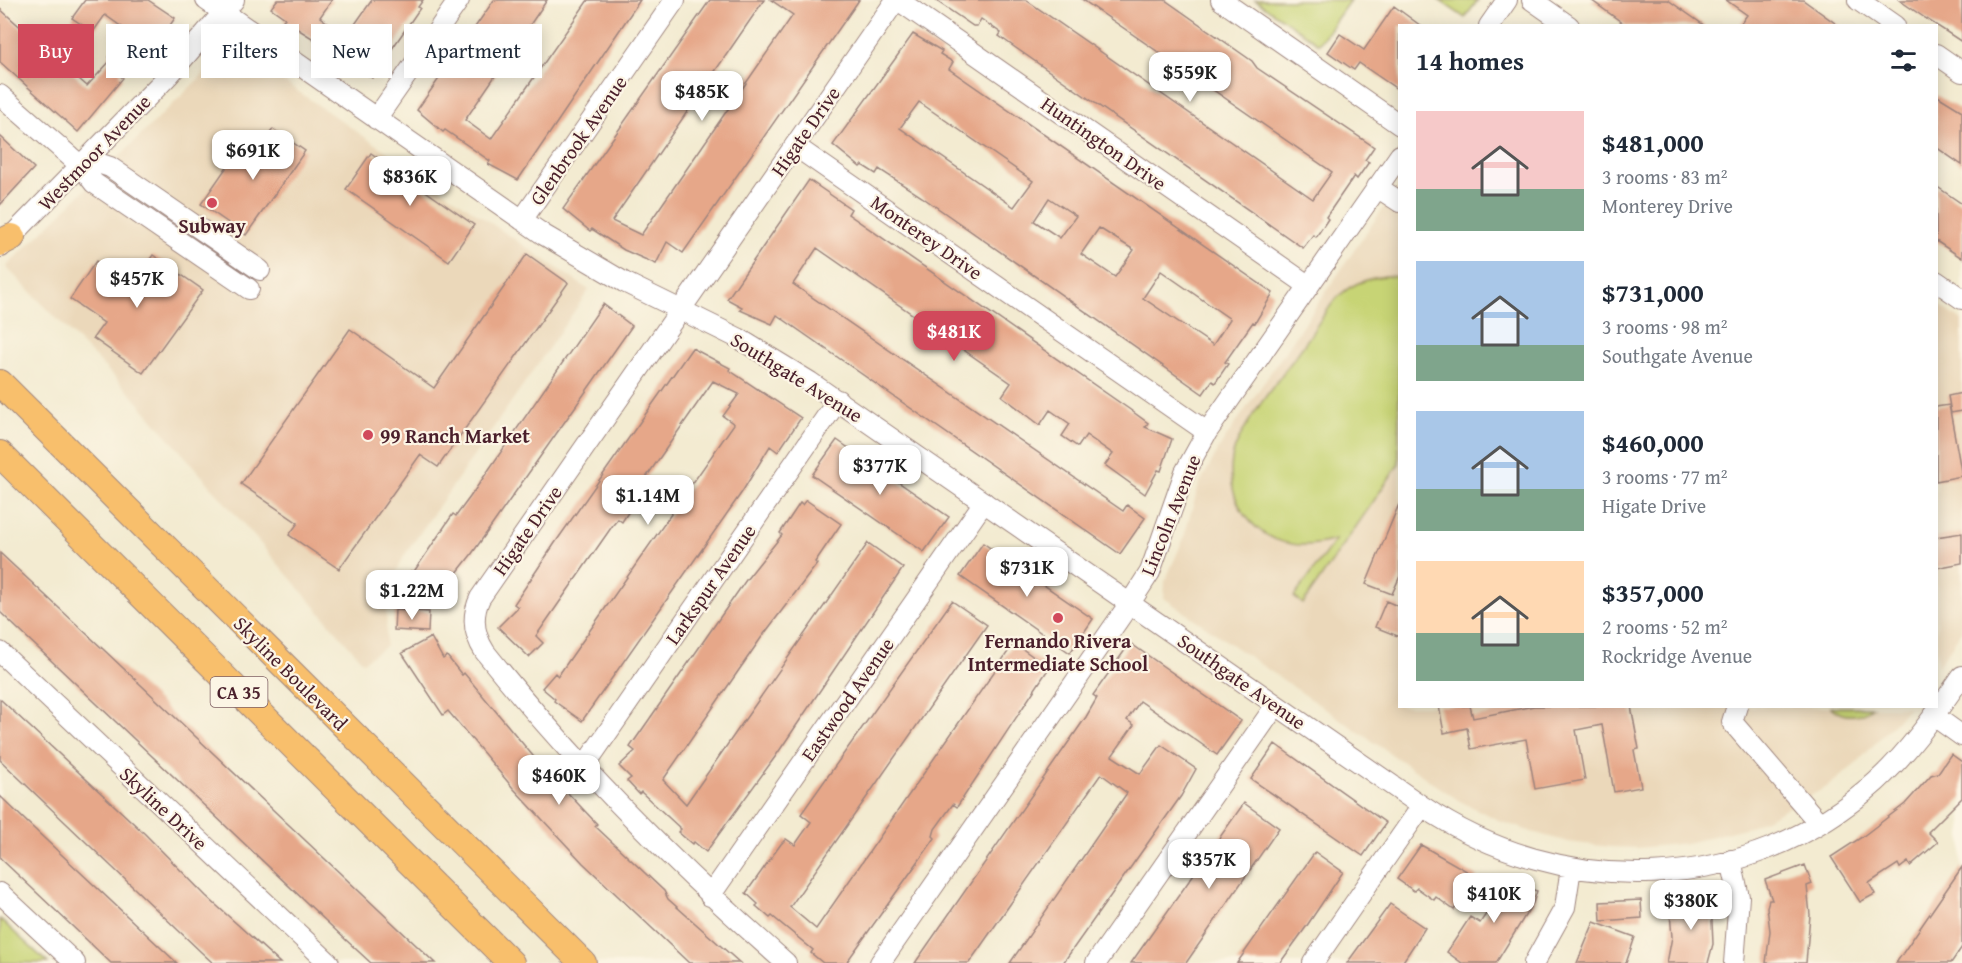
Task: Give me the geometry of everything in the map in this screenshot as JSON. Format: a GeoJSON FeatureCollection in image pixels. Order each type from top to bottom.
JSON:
{"type":"FeatureCollection","features":[{"type":"Feature","properties":{"kind":"main road","name":"Skyline Boulevard"},"geometry":{"type":"LineString","coordinates":[[0,383],[583,963]]}},
{"type":"Feature","properties":{"kind":"main road","name":"CA 35"},"geometry":{"type":"LineString","coordinates":[[0,454],[511,963]]}},
{"type":"Feature","properties":{"kind":"street","name":"Southgate Avenue"},"geometry":{"type":"LineString","coordinates":[[206,0],[229,7],[376,119],[522,220],[594,266],[766,355],[838,400],[1422,806],[1492,845],[1571,868],[1607,873],[1658,872],[1696,868],[1731,860],[1779,844],[1820,823],[1875,782],[1917,738],[1962,676]]}},
{"type":"Feature","properties":{"kind":"street"},"geometry":{"type":"LineString","coordinates":[[376,119],[459,0]]}},
{"type":"Feature","properties":{"kind":"street","name":"Glenbrook Avenue"},"geometry":{"type":"LineString","coordinates":[[522,220],[675,0]]}},
{"type":"Feature","properties":{"kind":"street","name":"Higate Drive"},"geometry":{"type":"LineString","coordinates":[[786,963],[710,896],[583,768],[483,648],[475,628],[476,608],[480,598],[897,0]]}},
{"type":"Feature","properties":{"kind":"street","name":"Huntington Drive"},"geometry":{"type":"LineString","coordinates":[[897,0],[1309,286]]}},
{"type":"Feature","properties":{"kind":"street"},"geometry":{"type":"LineString","coordinates":[[1221,0],[1398,124]]}},
{"type":"Feature","properties":{"kind":"street"},"geometry":{"type":"LineString","coordinates":[[1490,24],[1507,0]]}},
{"type":"Feature","properties":{"kind":"street"},"geometry":{"type":"LineString","coordinates":[[1532,0],[1566,24]]}},
{"type":"Feature","properties":{"kind":"street"},"geometry":{"type":"LineString","coordinates":[[1858,0],[1892,24]]}},
{"type":"Feature","properties":{"kind":"street","name":"Westmoor Avenue"},"geometry":{"type":"LineString","coordinates":[[4,243],[81,166],[229,7]]}},
{"type":"Feature","properties":{"kind":"street"},"geometry":{"type":"LineString","coordinates":[[1938,55],[1962,72]]}},
{"type":"Feature","properties":{"kind":"street"},"geometry":{"type":"LineString","coordinates":[[0,95],[81,166],[94,183],[249,289]]}},
{"type":"Feature","properties":{"kind":"street","name":"Monterey Drive"},"geometry":{"type":"LineString","coordinates":[[795,146],[1207,432]]}},
{"type":"Feature","properties":{"kind":"street","name":"Lincoln Avenue"},"geometry":{"type":"LineString","coordinates":[[880,963],[1130,603],[1153,564],[1185,472],[1207,432],[1398,158]]}},
{"type":"Feature","properties":{"kind":"street"},"geometry":{"type":"LineString","coordinates":[[81,166],[110,167],[260,270]]}},
{"type":"Feature","properties":{"kind":"street"},"geometry":{"type":"LineString","coordinates":[[1377,187],[1398,201]]}},
{"type":"Feature","properties":{"kind":"street"},"geometry":{"type":"LineString","coordinates":[[1938,282],[1962,299]]}},
{"type":"Feature","properties":{"kind":"street","name":"Larkspur Avenue"},"geometry":{"type":"LineString","coordinates":[[583,768],[838,400]]}},
{"type":"Feature","properties":{"kind":"street","name":"Eastwood Avenue"},"geometry":{"type":"LineString","coordinates":[[710,896],[984,502]]}},
{"type":"Feature","properties":{"kind":"street","name":"Skyline Drive"},"geometry":{"type":"LineString","coordinates":[[0,652],[328,963]]}},
{"type":"Feature","properties":{"kind":"street"},"geometry":{"type":"LineString","coordinates":[[1096,963],[1276,705]]}},
{"type":"Feature","properties":{"kind":"street"},"geometry":{"type":"LineString","coordinates":[[1730,712],[1820,823]]}},
{"type":"Feature","properties":{"kind":"street"},"geometry":{"type":"LineString","coordinates":[[1934,716],[1962,736]]}},
{"type":"Feature","properties":{"kind":"street"},"geometry":{"type":"LineString","coordinates":[[1313,963],[1422,806]]}},
{"type":"Feature","properties":{"kind":"street"},"geometry":{"type":"LineString","coordinates":[[1731,860],[1739,897],[1734,963]]}},
{"type":"Feature","properties":{"kind":"street"},"geometry":{"type":"LineString","coordinates":[[1534,963],[1565,907],[1571,868]]}},
{"type":"Feature","properties":{"kind":"street"},"geometry":{"type":"LineString","coordinates":[[0,892],[75,963]]}},
{"type":"Feature","properties":{"kind":"shaded area"},"geometry":{"type":"Polygon","coordinates":[[[201,76],[278,78],[589,290],[404,556],[387,591],[386,646],[363,662],[131,394],[6,267],[201,76]]]}},
{"type":"Feature","properties":{"kind":"shaded area"},"geometry":{"type":"Polygon","coordinates":[[[1398,186],[1398,708],[1908,708],[1856,764],[1827,787],[1752,826],[1687,843],[1638,848],[1568,842],[1500,821],[1458,800],[1164,598],[1165,581],[1183,540],[1199,485],[1221,445],[1398,186]]]}},
{"type":"Feature","properties":{"kind":"shaded area"},"geometry":{"type":"Polygon","coordinates":[[[1938,304],[1962,321],[1962,631],[1938,666],[1938,304]]]}},
{"type":"Feature","properties":{"kind":"green space"},"geometry":{"type":"Polygon","coordinates":[[[1255,0],[1350,0],[1319,44],[1255,0]]]}},
{"type":"Feature","properties":{"kind":"green space"},"geometry":{"type":"Polygon","coordinates":[[[1439,0],[1478,0],[1465,18],[1439,0]]]}},
{"type":"Feature","properties":{"kind":"green space"},"geometry":{"type":"Polygon","coordinates":[[[1398,277],[1398,465],[1303,604],[1294,597],[1335,540],[1295,545],[1276,540],[1258,529],[1239,506],[1231,479],[1232,459],[1243,432],[1262,401],[1332,303],[1353,285],[1373,278],[1398,277]]]}},
{"type":"Feature","properties":{"kind":"green space"},"geometry":{"type":"Polygon","coordinates":[[[1832,708],[1871,708],[1857,715],[1846,715],[1832,708]]]}},
{"type":"Feature","properties":{"kind":"green space"},"geometry":{"type":"Polygon","coordinates":[[[0,919],[48,963],[0,963],[0,919]]]}},
{"type":"Feature","properties":{"kind":"building"},"geometry":{"type":"Polygon","coordinates":[[[85,0],[148,0],[175,18],[171,24],[118,24],[105,15],[94,31],[94,24],[81,24],[72,18],[85,0]]]}},
{"type":"Feature","properties":{"kind":"building"},"geometry":{"type":"Polygon","coordinates":[[[277,0],[332,0],[320,17],[329,24],[311,24],[311,37],[299,30],[299,24],[289,24],[271,8],[277,0]]]}},
{"type":"Feature","properties":{"kind":"building"},"geometry":{"type":"Polygon","coordinates":[[[372,0],[423,0],[409,24],[404,24],[404,31],[392,49],[392,24],[355,24],[372,0]]]}},
{"type":"Feature","properties":{"kind":"building"},"geometry":{"type":"Polygon","coordinates":[[[494,0],[547,0],[531,24],[477,24],[494,0]]]}},
{"type":"Feature","properties":{"kind":"building"},"geometry":{"type":"Polygon","coordinates":[[[588,0],[640,0],[518,180],[488,164],[490,161],[445,130],[443,132],[417,110],[439,78],[494,78],[465,120],[491,139],[534,78],[542,78],[542,66],[588,0]]]}},
{"type":"Feature","properties":{"kind":"building"},"geometry":{"type":"Polygon","coordinates":[[[710,0],[764,0],[612,221],[641,235],[793,15],[771,0],[859,0],[683,253],[667,242],[656,264],[624,250],[592,229],[590,231],[563,209],[710,0]]]}},
{"type":"Feature","properties":{"kind":"building"},"geometry":{"type":"Polygon","coordinates":[[[935,0],[1026,0],[1313,199],[1332,172],[1083,0],[1165,0],[1252,61],[1257,68],[1374,147],[1365,160],[1369,162],[1357,179],[1354,176],[1326,217],[1328,219],[1316,237],[1313,235],[1303,248],[1013,46],[999,36],[1001,33],[981,19],[977,26],[973,26],[935,0]]]}},
{"type":"Feature","properties":{"kind":"building"},"geometry":{"type":"Polygon","coordinates":[[[1591,0],[1668,0],[1702,24],[1624,24],[1591,0]]]}},
{"type":"Feature","properties":{"kind":"building"},"geometry":{"type":"Polygon","coordinates":[[[1726,0],[1803,0],[1836,24],[1740,24],[1747,15],[1726,0]]]}},
{"type":"Feature","properties":{"kind":"building"},"geometry":{"type":"Polygon","coordinates":[[[1899,0],[1962,0],[1962,42],[1938,26],[1938,24],[1899,0]]]}},
{"type":"Feature","properties":{"kind":"building"},"geometry":{"type":"Polygon","coordinates":[[[1394,6],[1418,24],[1398,24],[1398,90],[1359,63],[1354,70],[1328,52],[1340,34],[1364,50],[1394,6]]]}},
{"type":"Feature","properties":{"kind":"building"},"geometry":{"type":"Polygon","coordinates":[[[0,9],[18,25],[18,78],[78,78],[87,86],[106,65],[106,78],[123,78],[78,132],[0,62],[0,9]]]}},
{"type":"Feature","properties":{"kind":"building"},"geometry":{"type":"Polygon","coordinates":[[[913,34],[942,51],[940,54],[953,62],[949,69],[1273,293],[1255,323],[1253,322],[1225,362],[1228,364],[1215,383],[1212,381],[1203,394],[922,197],[879,169],[876,174],[862,165],[860,167],[833,145],[913,34]],[[919,102],[900,128],[1014,207],[1033,181],[919,102]],[[1049,198],[1034,221],[1060,238],[1076,216],[1049,198]],[[1099,228],[1081,254],[1115,277],[1134,250],[1099,228]],[[1161,271],[1143,298],[1213,345],[1230,319],[1161,271]]]}},
{"type":"Feature","properties":{"kind":"building"},"geometry":{"type":"Polygon","coordinates":[[[1938,96],[1962,111],[1962,165],[1938,148],[1938,96]]]}},
{"type":"Feature","properties":{"kind":"building"},"geometry":{"type":"Polygon","coordinates":[[[273,129],[305,151],[246,235],[201,204],[242,145],[255,154],[273,129]]]}},
{"type":"Feature","properties":{"kind":"building"},"geometry":{"type":"Polygon","coordinates":[[[0,136],[34,168],[0,205],[0,136]]]}},
{"type":"Feature","properties":{"kind":"building"},"geometry":{"type":"Polygon","coordinates":[[[371,153],[474,225],[449,261],[346,189],[371,153]]]}},
{"type":"Feature","properties":{"kind":"building"},"geometry":{"type":"Polygon","coordinates":[[[809,180],[851,209],[848,214],[1129,409],[1148,423],[1145,427],[1172,439],[1161,471],[1158,470],[1145,494],[1105,465],[1113,454],[1086,435],[1078,447],[1062,436],[1070,424],[1050,410],[1040,425],[1002,396],[1011,383],[817,248],[793,284],[1123,511],[1127,505],[1145,518],[1120,554],[777,315],[772,324],[740,310],[742,307],[727,299],[809,180]]]}},
{"type":"Feature","properties":{"kind":"building"},"geometry":{"type":"Polygon","coordinates":[[[1938,187],[1962,204],[1962,258],[1938,242],[1938,187]]]}},
{"type":"Feature","properties":{"kind":"building","name":"99 Ranch Market"},"geometry":{"type":"Polygon","coordinates":[[[527,254],[568,283],[438,467],[420,455],[339,569],[289,535],[298,523],[241,484],[350,329],[434,388],[527,254]]]}},
{"type":"Feature","properties":{"kind":"building"},"geometry":{"type":"Polygon","coordinates":[[[153,255],[203,290],[143,373],[93,338],[104,323],[70,299],[96,261],[131,285],[153,255]]]}},
{"type":"Feature","properties":{"kind":"building"},"geometry":{"type":"Polygon","coordinates":[[[603,304],[632,326],[471,555],[430,607],[400,586],[411,571],[413,573],[453,514],[456,516],[470,497],[603,304]]]}},
{"type":"Feature","properties":{"kind":"building"},"geometry":{"type":"Polygon","coordinates":[[[692,348],[730,368],[729,370],[801,418],[778,452],[770,446],[742,492],[582,721],[554,701],[555,699],[542,688],[555,673],[558,676],[734,424],[723,416],[739,394],[713,381],[625,508],[629,511],[622,522],[618,519],[613,525],[536,636],[543,643],[529,657],[498,627],[518,607],[514,604],[692,348]]]}},
{"type":"Feature","properties":{"kind":"building"},"geometry":{"type":"Polygon","coordinates":[[[1962,393],[1962,411],[1951,413],[1948,396],[1962,393]]]}},
{"type":"Feature","properties":{"kind":"building"},"geometry":{"type":"Polygon","coordinates":[[[1949,405],[1962,476],[1938,481],[1938,407],[1949,405]]]}},
{"type":"Feature","properties":{"kind":"building"},"geometry":{"type":"Polygon","coordinates":[[[837,440],[949,517],[924,552],[812,475],[837,440]]]}},
{"type":"Feature","properties":{"kind":"building"},"geometry":{"type":"Polygon","coordinates":[[[806,500],[841,524],[815,562],[817,564],[761,638],[663,780],[686,804],[868,543],[903,568],[775,757],[706,852],[678,832],[681,829],[641,792],[639,794],[627,781],[631,778],[619,766],[635,751],[630,747],[746,580],[782,535],[780,533],[800,503],[802,505],[806,500]]]}},
{"type":"Feature","properties":{"kind":"building"},"geometry":{"type":"Polygon","coordinates":[[[1398,506],[1398,580],[1392,594],[1366,584],[1398,506]]]}},
{"type":"Feature","properties":{"kind":"building"},"geometry":{"type":"Polygon","coordinates":[[[1962,533],[1962,563],[1938,568],[1938,537],[1962,533]]]}},
{"type":"Feature","properties":{"kind":"building"},"geometry":{"type":"Polygon","coordinates":[[[983,543],[1093,619],[1070,653],[960,576],[983,543]]]}},
{"type":"Feature","properties":{"kind":"building"},"geometry":{"type":"Polygon","coordinates":[[[0,553],[435,963],[371,963],[346,940],[0,612],[0,553]]]}},
{"type":"Feature","properties":{"kind":"building"},"geometry":{"type":"Polygon","coordinates":[[[952,601],[987,625],[790,907],[816,929],[1014,643],[1049,668],[957,807],[953,804],[935,829],[933,836],[935,838],[846,963],[823,963],[811,953],[813,950],[772,916],[770,918],[756,906],[758,904],[746,893],[786,839],[795,845],[811,822],[801,814],[952,601]]]}},
{"type":"Feature","properties":{"kind":"building"},"geometry":{"type":"Polygon","coordinates":[[[1386,601],[1398,606],[1398,636],[1375,627],[1386,601]]]}},
{"type":"Feature","properties":{"kind":"building"},"geometry":{"type":"Polygon","coordinates":[[[395,610],[429,612],[428,632],[394,630],[395,610]]]}},
{"type":"Feature","properties":{"kind":"building"},"geometry":{"type":"Polygon","coordinates":[[[431,637],[443,659],[447,656],[462,675],[464,673],[533,756],[597,824],[595,826],[664,891],[668,899],[740,963],[689,963],[583,863],[513,788],[448,711],[443,715],[402,653],[431,637]]]}},
{"type":"Feature","properties":{"kind":"building"},"geometry":{"type":"Polygon","coordinates":[[[1130,643],[1241,721],[1217,755],[1140,701],[1127,720],[1134,725],[1112,756],[1140,774],[1161,745],[1196,769],[1181,796],[1063,963],[1010,963],[1127,793],[1101,774],[969,963],[915,963],[1086,717],[1097,698],[1093,695],[1130,643]]]}},
{"type":"Feature","properties":{"kind":"building"},"geometry":{"type":"Polygon","coordinates":[[[0,699],[145,834],[206,896],[280,963],[213,963],[201,952],[0,760],[0,699]]]}},
{"type":"Feature","properties":{"kind":"building"},"geometry":{"type":"Polygon","coordinates":[[[1439,708],[1470,708],[1473,718],[1524,708],[1631,708],[1639,749],[1634,750],[1641,787],[1614,792],[1602,725],[1576,730],[1585,780],[1535,789],[1526,739],[1471,749],[1467,728],[1444,733],[1439,708]]]}},
{"type":"Feature","properties":{"kind":"building"},"geometry":{"type":"Polygon","coordinates":[[[1275,744],[1386,823],[1363,856],[1251,779],[1275,744]]]}},
{"type":"Feature","properties":{"kind":"building"},"geometry":{"type":"Polygon","coordinates":[[[1951,754],[1962,762],[1962,798],[1928,832],[1938,842],[1910,866],[1908,862],[1900,868],[1898,864],[1869,883],[1875,894],[1860,902],[1831,857],[1905,804],[1931,775],[1938,773],[1951,754]]]}},
{"type":"Feature","properties":{"kind":"building"},"geometry":{"type":"Polygon","coordinates":[[[0,796],[177,963],[111,963],[0,858],[0,796]]]}},
{"type":"Feature","properties":{"kind":"building"},"geometry":{"type":"Polygon","coordinates":[[[1244,803],[1279,828],[1186,963],[1131,963],[1244,803]]]}},
{"type":"Feature","properties":{"kind":"building"},"geometry":{"type":"Polygon","coordinates":[[[1421,845],[1477,877],[1454,910],[1436,897],[1434,900],[1417,888],[1414,891],[1397,879],[1421,845]]]}},
{"type":"Feature","properties":{"kind":"building"},"geometry":{"type":"Polygon","coordinates":[[[1315,852],[1343,872],[1306,927],[1280,963],[1237,963],[1315,852]]]}},
{"type":"Feature","properties":{"kind":"building"},"geometry":{"type":"Polygon","coordinates":[[[1805,865],[1812,884],[1807,886],[1810,915],[1806,963],[1766,963],[1770,931],[1767,907],[1769,900],[1772,900],[1765,880],[1805,865]]]}},
{"type":"Feature","properties":{"kind":"building"},"geometry":{"type":"Polygon","coordinates":[[[1962,867],[1962,947],[1951,963],[1896,963],[1962,867]]]}},
{"type":"Feature","properties":{"kind":"building"},"geometry":{"type":"Polygon","coordinates":[[[1497,877],[1528,885],[1527,888],[1537,891],[1533,903],[1496,963],[1462,963],[1447,952],[1470,917],[1480,923],[1497,898],[1490,895],[1497,877]]]}},
{"type":"Feature","properties":{"kind":"building"},"geometry":{"type":"Polygon","coordinates":[[[1711,899],[1713,944],[1708,963],[1667,963],[1672,937],[1669,901],[1711,899]]]}},
{"type":"Feature","properties":{"kind":"building"},"geometry":{"type":"Polygon","coordinates":[[[1641,900],[1642,918],[1601,921],[1600,902],[1641,900]]]}},
{"type":"Feature","properties":{"kind":"building"},"geometry":{"type":"Polygon","coordinates":[[[1390,904],[1425,928],[1402,963],[1347,963],[1390,904]]]}},
{"type":"Feature","properties":{"kind":"building"},"geometry":{"type":"Polygon","coordinates":[[[1594,922],[1635,937],[1626,963],[1577,963],[1594,922]]]}},
{"type":"Feature","properties":{"kind":"place","name":"Subway"},"geometry":{"type":"Point","coordinates":[212,203]}},
{"type":"Feature","properties":{"kind":"place","name":"99 Ranch Market"},"geometry":{"type":"Point","coordinates":[368,435]}},
{"type":"Feature","properties":{"kind":"place","name":"Fernando Rivera Intermediate School"},"geometry":{"type":"Point","coordinates":[1058,618]}}]}
